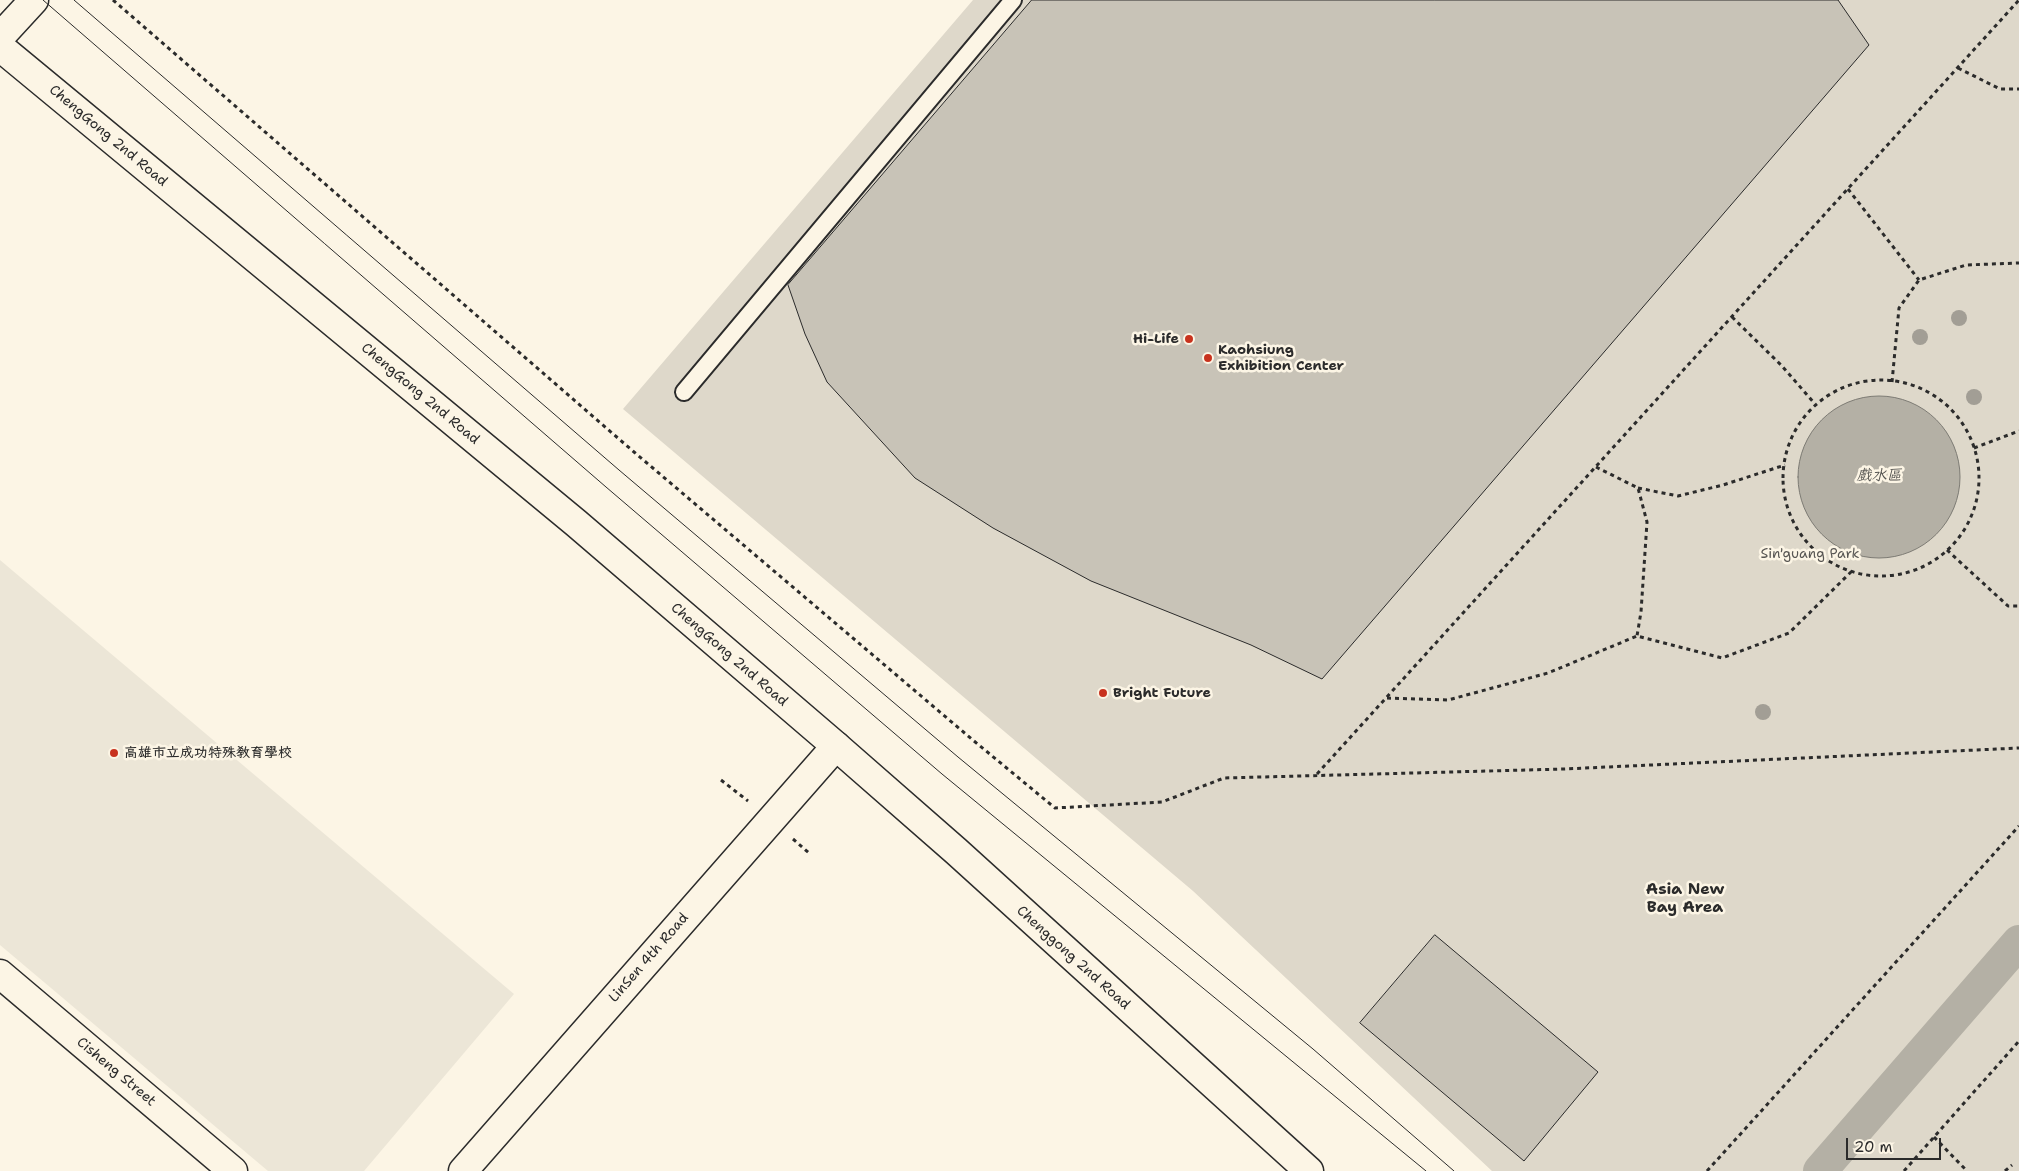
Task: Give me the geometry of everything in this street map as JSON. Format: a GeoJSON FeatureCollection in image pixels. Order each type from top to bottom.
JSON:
{"type":"FeatureCollection","features":[{"type":"Feature","properties":{"kind":"street"},"geometry":{"type":"LineString","coordinates":[[0,37],[34,0]]}},
{"type":"Feature","properties":{"kind":"street","name":"ChengGong 2nd Road"},"geometry":{"type":"LineString","coordinates":[[0,47],[576,523],[836,746]]}},
{"type":"Feature","properties":{"kind":"street","name":"LinSen 4th Road"},"geometry":{"type":"LineString","coordinates":[[463,1171],[836,746]]}},
{"type":"Feature","properties":{"kind":"street","name":"Chenggong 2nd Road"},"geometry":{"type":"LineString","coordinates":[[836,746],[962,856],[1309,1171]]}},
{"type":"Feature","properties":{"kind":"street","name":"Cisheng Street"},"geometry":{"type":"LineString","coordinates":[[0,974],[233,1171]]}},
{"type":"Feature","properties":{"kind":"lane"},"geometry":{"type":"LineString","coordinates":[[684,392],[1014,0]]}},
{"type":"Feature","properties":{"kind":"path"},"geometry":{"type":"LineString","coordinates":[[113,0],[634,452],[966,735],[1055,808],[1162,802],[1224,778],[1564,769],[2019,748]]}},
{"type":"Feature","properties":{"kind":"path"},"geometry":{"type":"LineString","coordinates":[[1316,775],[2019,0]]}},
{"type":"Feature","properties":{"kind":"path"},"geometry":{"type":"LineString","coordinates":[[1958,68],[2000,89],[2019,89]]}},
{"type":"Feature","properties":{"kind":"path"},"geometry":{"type":"LineString","coordinates":[[1848,189],[1919,280]]}},
{"type":"Feature","properties":{"kind":"path"},"geometry":{"type":"LineString","coordinates":[[1892,382],[1899,308],[1919,280],[1966,265],[2019,263]]}},
{"type":"Feature","properties":{"kind":"path"},"geometry":{"type":"LineString","coordinates":[[1732,317],[1781,365],[1816,405]]}},
{"type":"Feature","properties":{"kind":"path"},"geometry":{"type":"LineString","coordinates":[[1872,380],[1902,382],[1931,393],[1955,412],[1973,441],[1980,473],[1975,507],[1960,537],[1936,560],[1905,574],[1871,576],[1839,567],[1811,548],[1792,520],[1783,488],[1785,457],[1797,429],[1816,405],[1842,388],[1872,380]]}},
{"type":"Feature","properties":{"kind":"path"},"geometry":{"type":"LineString","coordinates":[[1974,448],[2019,431]]}},
{"type":"Feature","properties":{"kind":"path"},"geometry":{"type":"LineString","coordinates":[[1596,467],[1638,488],[1678,496],[1723,485],[1785,465]]}},
{"type":"Feature","properties":{"kind":"path"},"geometry":{"type":"LineString","coordinates":[[1636,636],[1641,612],[1647,522],[1638,488]]}},
{"type":"Feature","properties":{"kind":"path"},"geometry":{"type":"LineString","coordinates":[[1947,550],[2008,606],[2019,606]]}},
{"type":"Feature","properties":{"kind":"path"},"geometry":{"type":"LineString","coordinates":[[1386,698],[1448,700],[1548,673],[1636,636],[1722,658],[1789,633],[1853,571]]}},
{"type":"Feature","properties":{"kind":"path"},"geometry":{"type":"LineString","coordinates":[[1707,1171],[2019,826]]}},
{"type":"Feature","properties":{"kind":"path"},"geometry":{"type":"LineString","coordinates":[[1904,1171],[2019,1041]]}},
{"type":"Feature","properties":{"kind":"path"},"geometry":{"type":"LineString","coordinates":[[1934,1137],[1967,1171]]}},
{"type":"Feature","properties":{"kind":"path"},"geometry":{"type":"LineString","coordinates":[[2005,1171],[2012,1165]]}},
{"type":"Feature","properties":{"kind":"shaded area","name":"高雄市立成功特殊教育學校"},"geometry":{"type":"Polygon","coordinates":[[[0,560],[514,994],[364,1171],[268,1171],[0,945],[0,560]]]}},
{"type":"Feature","properties":{"kind":"green space","name":"Sin'guang Park"},"geometry":{"type":"Polygon","coordinates":[[[973,0],[2019,0],[2019,1171],[1492,1171],[1193,891],[623,409],[973,0]]]}},
{"type":"Feature","properties":{"kind":"water","name":"戲水區"},"geometry":{"type":"Polygon","coordinates":[[[1887,396],[1910,402],[1930,414],[1942,426],[1957,453],[1960,477],[1957,501],[1954,508],[1942,528],[1930,540],[1903,555],[1871,558],[1848,552],[1828,540],[1816,528],[1801,501],[1798,469],[1804,446],[1816,426],[1828,414],[1855,399],[1887,396]]]}},
{"type":"Feature","properties":{"kind":"building","name":"Kaohsiung Exhibition Center"},"geometry":{"type":"Polygon","coordinates":[[[1032,0],[1838,0],[1869,45],[1322,679],[1251,645],[1091,581],[993,528],[915,478],[827,382],[805,334],[788,285],[1032,0]]]}},
{"type":"Feature","properties":{"kind":"building"},"geometry":{"type":"Polygon","coordinates":[[[1435,935],[1598,1072],[1524,1161],[1360,1023],[1435,935]]]}},
{"type":"Feature","properties":{"kind":"waterway"},"geometry":{"type":"LineString","coordinates":[[1820,1171],[2019,942]]}},
{"type":"Feature","properties":{"kind":"tram line"},"geometry":{"type":"LineString","coordinates":[[43,0],[606,487],[942,774],[1426,1171]]}},
{"type":"Feature","properties":{"kind":"tram line"},"geometry":{"type":"LineString","coordinates":[[74,0],[619,470],[958,757],[1313,1049],[1454,1171]]}},
{"type":"Feature","properties":{"kind":"place","name":"Hi-Life"},"geometry":{"type":"Point","coordinates":[1189,339]}},
{"type":"Feature","properties":{"kind":"place","name":"Kaohsiung Exhibition Center"},"geometry":{"type":"Point","coordinates":[1208,358]}},
{"type":"Feature","properties":{"kind":"place","name":"Bright Future"},"geometry":{"type":"Point","coordinates":[1103,693]}},
{"type":"Feature","properties":{"kind":"place","name":"高雄市立成功特殊教育學校"},"geometry":{"type":"Point","coordinates":[114,753]}},
{"type":"Feature","properties":{"kind":"district","name":"Asia New Bay Area"},"geometry":{"type":"Point","coordinates":[1685,899]}}]}
